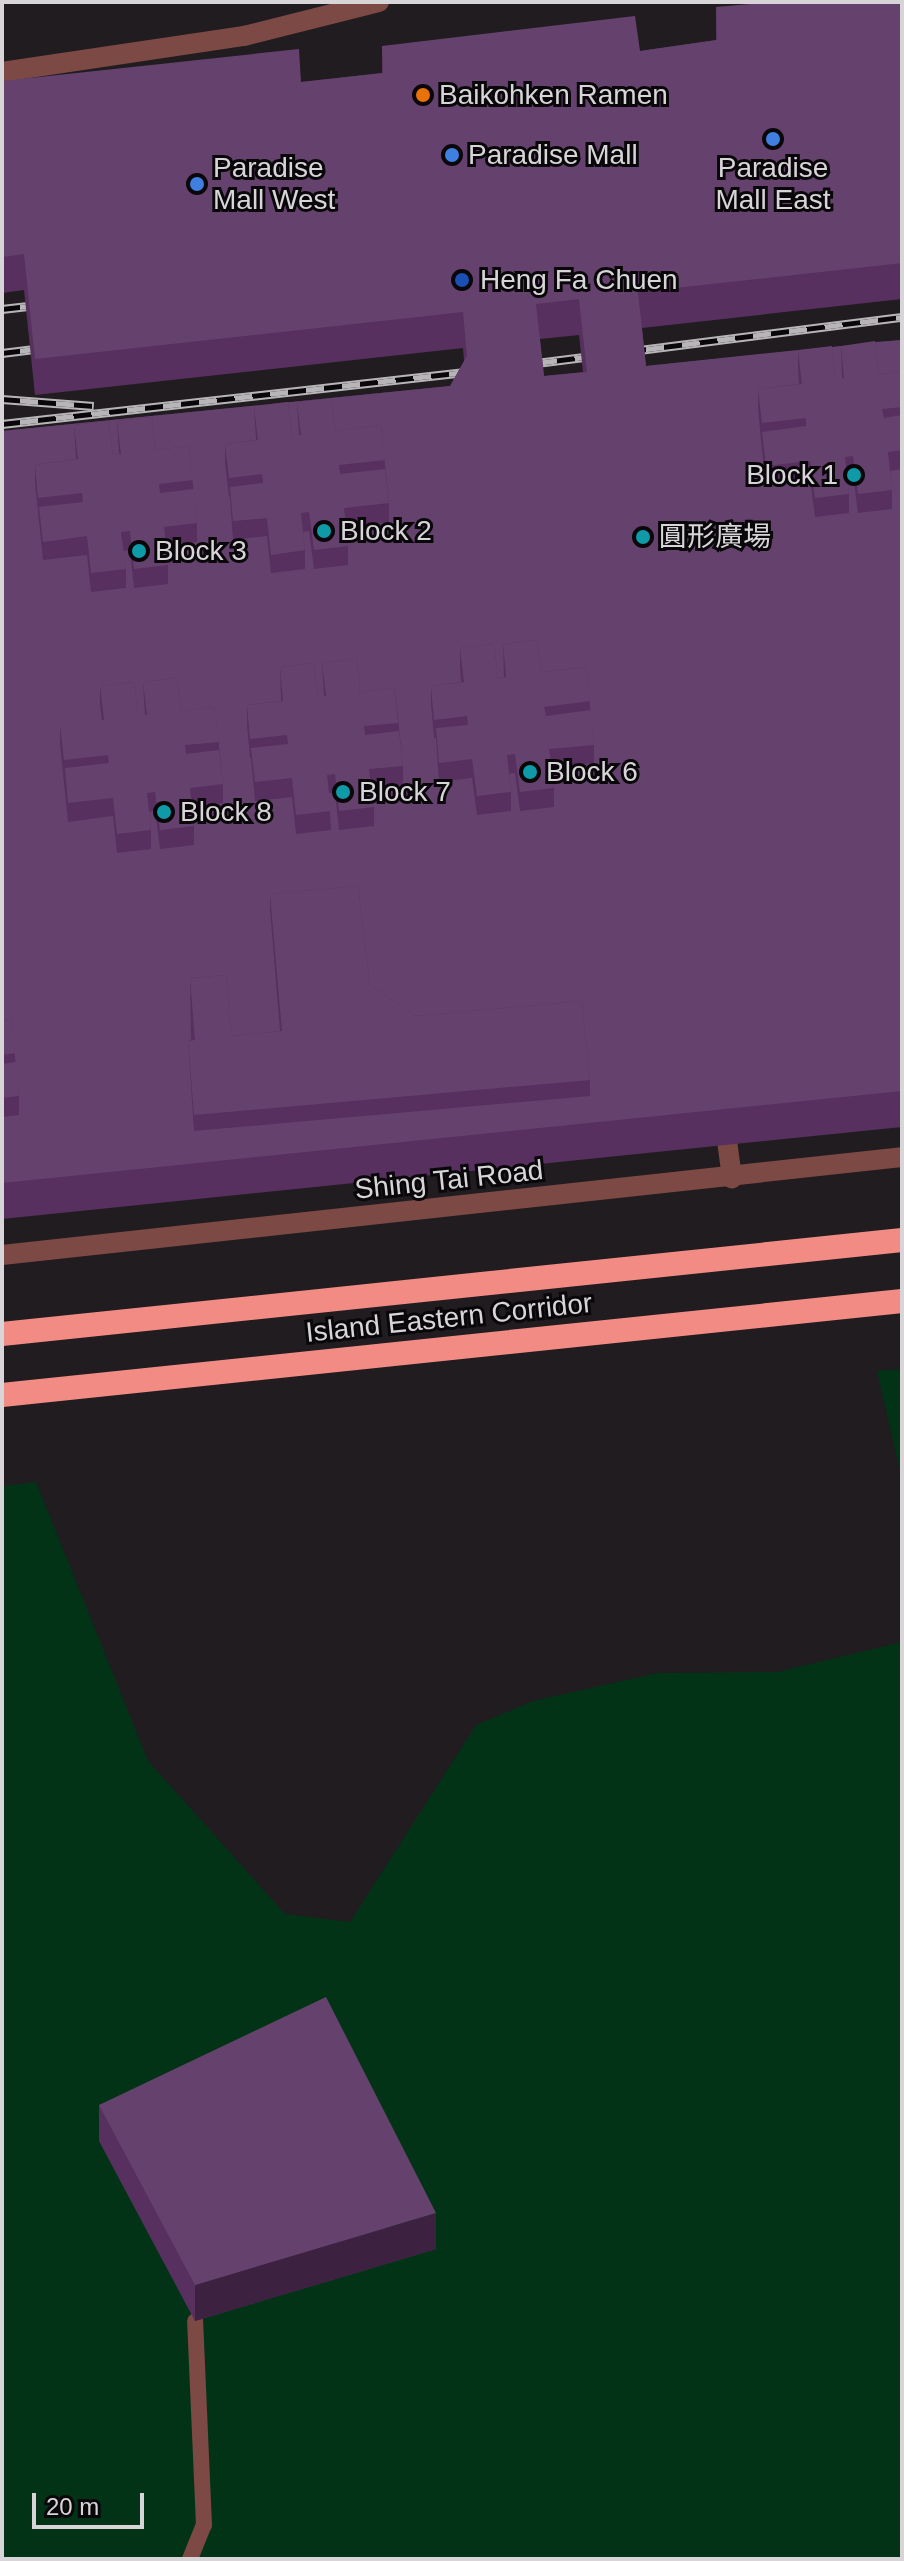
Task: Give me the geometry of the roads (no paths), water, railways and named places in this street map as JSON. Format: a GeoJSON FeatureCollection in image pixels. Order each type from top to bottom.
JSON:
{"type":"FeatureCollection","features":[{"type":"Feature","properties":{"kind":"highway","name":"Island Eastern Corridor"},"geometry":{"type":"LineString","coordinates":[[2,1334],[902,1240]]}},
{"type":"Feature","properties":{"kind":"highway","name":"Island Eastern Corridor"},"geometry":{"type":"LineString","coordinates":[[2,1395],[902,1301]]}},
{"type":"Feature","properties":{"kind":"street"},"geometry":{"type":"LineString","coordinates":[[2,72],[244,36],[379,2]]}},
{"type":"Feature","properties":{"kind":"street"},"geometry":{"type":"LineString","coordinates":[[720,1090],[732,1178]]}},
{"type":"Feature","properties":{"kind":"street","name":"Shing Tai Road"},"geometry":{"type":"LineString","coordinates":[[2,1255],[732,1178],[902,1157]]}},
{"type":"Feature","properties":{"kind":"lane"},"geometry":{"type":"LineString","coordinates":[[190,2559],[204,2525],[195,2321]]}},
{"type":"Feature","properties":{"kind":"railway"},"geometry":{"type":"LineString","coordinates":[[2,309],[46,304]]}},
{"type":"Feature","properties":{"kind":"railway"},"geometry":{"type":"LineString","coordinates":[[521,365],[902,317]]}},
{"type":"Feature","properties":{"kind":"railway"},"geometry":{"type":"LineString","coordinates":[[2,353],[51,347]]}},
{"type":"Feature","properties":{"kind":"railway"},"geometry":{"type":"LineString","coordinates":[[2,424],[481,370]]}},
{"type":"Feature","properties":{"kind":"railway"},"geometry":{"type":"LineString","coordinates":[[2,399],[94,406]]}},
{"type":"Feature","properties":{"kind":"place","name":"Baikohken Ramen"},"geometry":{"type":"Point","coordinates":[423,95]}},
{"type":"Feature","properties":{"kind":"place","name":"Paradise Mall East"},"geometry":{"type":"Point","coordinates":[773,139]}},
{"type":"Feature","properties":{"kind":"place","name":"Paradise Mall"},"geometry":{"type":"Point","coordinates":[452,155]}},
{"type":"Feature","properties":{"kind":"place","name":"Paradise Mall West"},"geometry":{"type":"Point","coordinates":[197,184]}},
{"type":"Feature","properties":{"kind":"place","name":"Heng Fa Chuen"},"geometry":{"type":"Point","coordinates":[462,280]}},
{"type":"Feature","properties":{"kind":"place","name":"Block 1"},"geometry":{"type":"Point","coordinates":[854,475]}},
{"type":"Feature","properties":{"kind":"place","name":"Block 2"},"geometry":{"type":"Point","coordinates":[324,531]}},
{"type":"Feature","properties":{"kind":"place","name":"圓形廣場"},"geometry":{"type":"Point","coordinates":[643,537]}},
{"type":"Feature","properties":{"kind":"place","name":"Block 3"},"geometry":{"type":"Point","coordinates":[139,551]}},
{"type":"Feature","properties":{"kind":"place","name":"Block 6"},"geometry":{"type":"Point","coordinates":[530,772]}},
{"type":"Feature","properties":{"kind":"place","name":"Block 7"},"geometry":{"type":"Point","coordinates":[343,792]}},
{"type":"Feature","properties":{"kind":"place","name":"Block 8"},"geometry":{"type":"Point","coordinates":[164,812]}}]}
